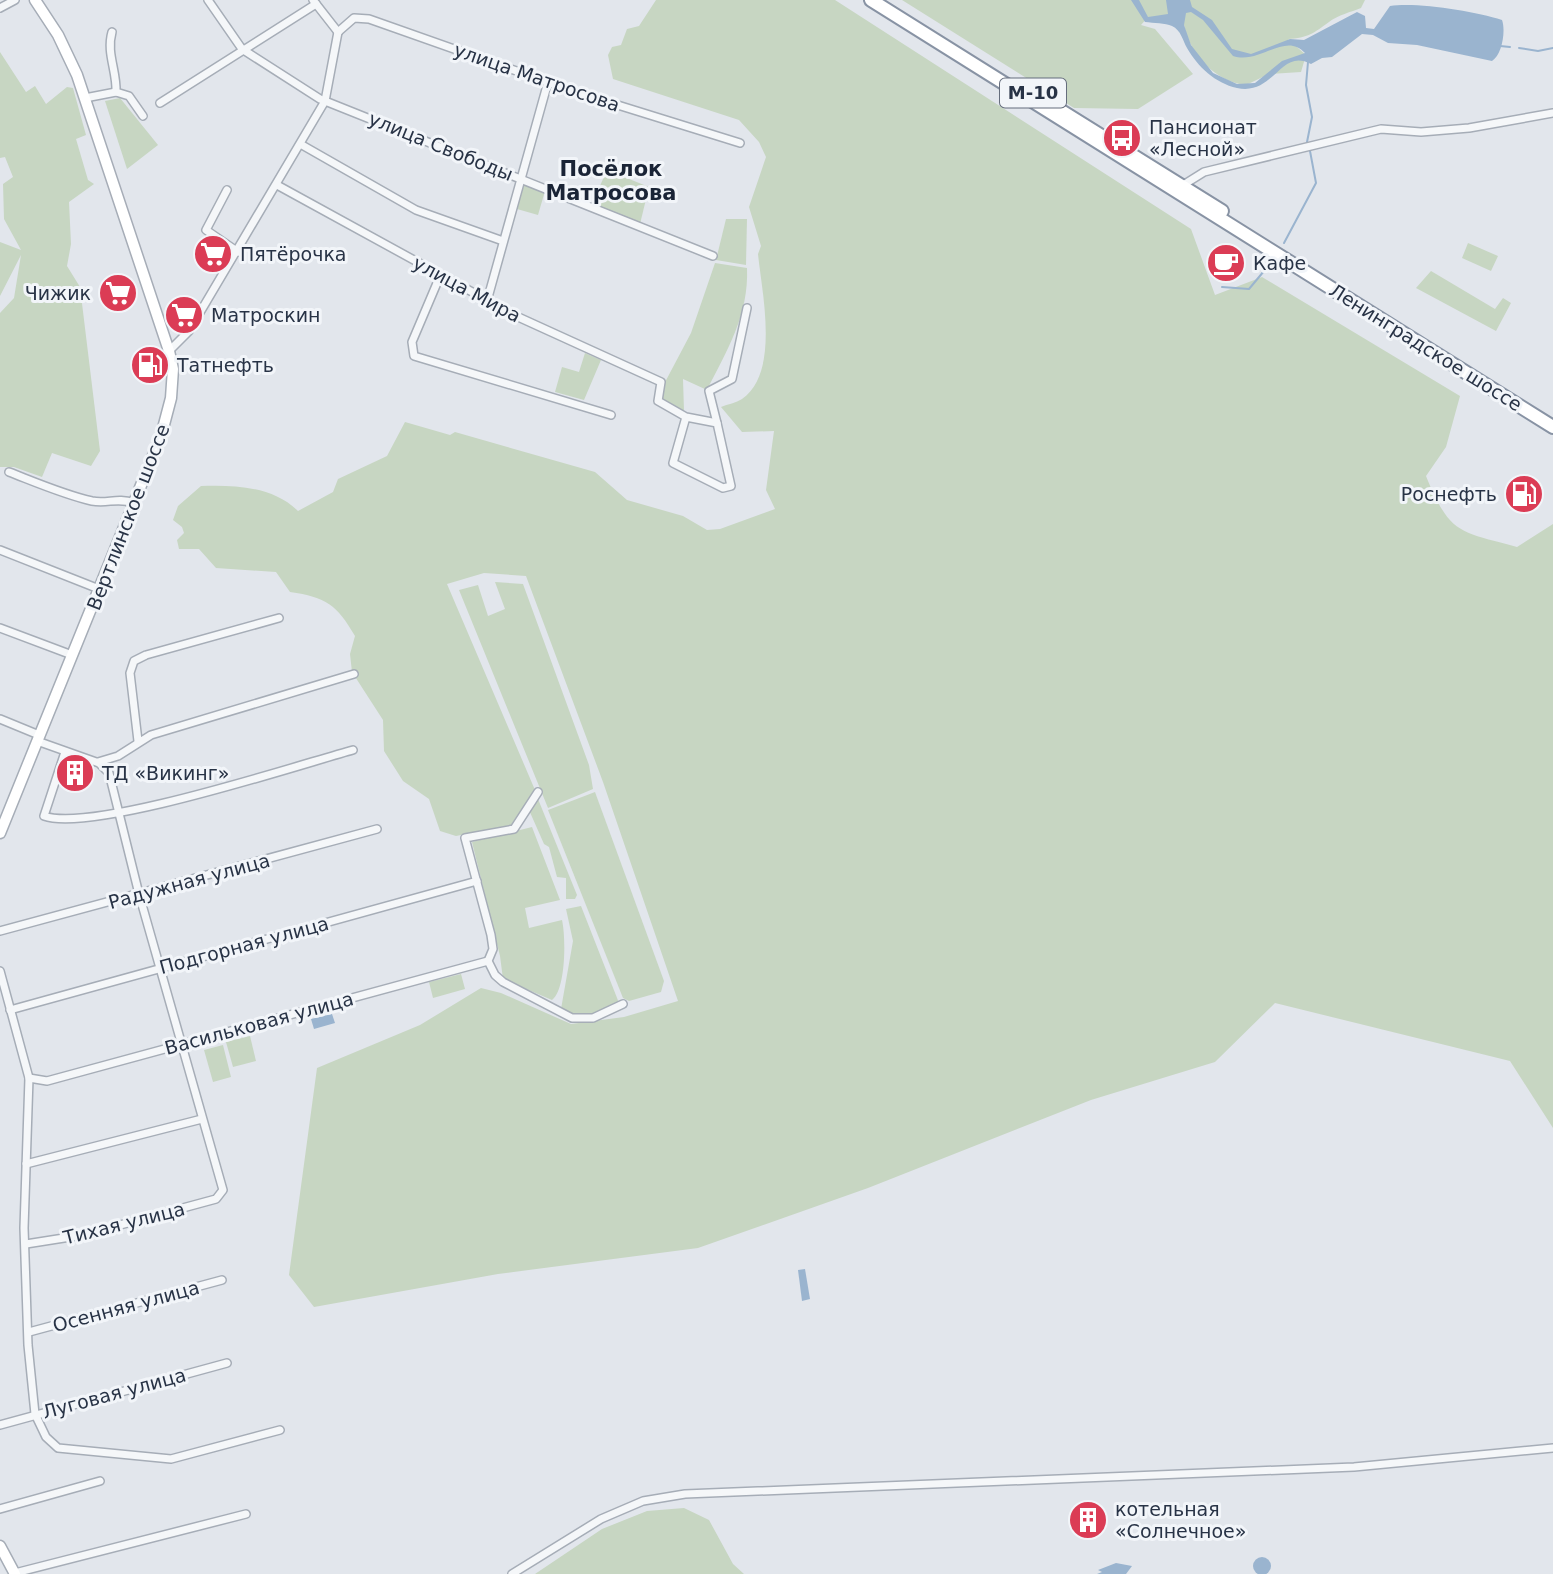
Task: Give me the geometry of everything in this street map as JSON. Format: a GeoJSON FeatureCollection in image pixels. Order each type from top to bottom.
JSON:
{"type":"FeatureCollection","features":[{"type":"Feature","properties":{"kind":"highway","name":"Ленинградское шоссе"},"geometry":{"type":"LineString","coordinates":[[871,0],[1553,419]]}},
{"type":"Feature","properties":{"kind":"highway","name":"Ленинградское шоссе"},"geometry":{"type":"LineString","coordinates":[[884,0],[1553,427]]}},
{"type":"Feature","properties":{"kind":"main road","name":"Вертлинское шоссе"},"geometry":{"type":"LineString","coordinates":[[0,833],[3,815],[38,738],[134,503],[170,406],[173,376],[169,351],[85,98],[66,51],[35,0]]}},
{"type":"Feature","properties":{"kind":"main road"},"geometry":{"type":"LineString","coordinates":[[0,1546],[15,1573]]}},
{"type":"Feature","properties":{"kind":"street"},"geometry":{"type":"LineString","coordinates":[[0,8],[15,0]]}},
{"type":"Feature","properties":{"kind":"street"},"geometry":{"type":"LineString","coordinates":[[208,0],[242,49]]}},
{"type":"Feature","properties":{"kind":"street"},"geometry":{"type":"LineString","coordinates":[[160,103],[314,2],[338,32],[325,102],[302,145],[189,331],[169,351]]}},
{"type":"Feature","properties":{"kind":"street","name":"улица Матросова"},"geometry":{"type":"LineString","coordinates":[[338,32],[354,18],[369,19],[548,82],[740,143]]}},
{"type":"Feature","properties":{"kind":"street"},"geometry":{"type":"LineString","coordinates":[[112,32],[109,45],[117,76],[117,92]]}},
{"type":"Feature","properties":{"kind":"street","name":"улица Свободы"},"geometry":{"type":"LineString","coordinates":[[242,49],[325,102],[713,256]]}},
{"type":"Feature","properties":{"kind":"street"},"geometry":{"type":"LineString","coordinates":[[487,301],[548,82]]}},
{"type":"Feature","properties":{"kind":"street"},"geometry":{"type":"LineString","coordinates":[[85,98],[117,92],[129,96],[143,116]]}},
{"type":"Feature","properties":{"kind":"street"},"geometry":{"type":"LineString","coordinates":[[1178,189],[1204,172],[1381,129],[1421,132],[1469,128],[1553,113]]}},
{"type":"Feature","properties":{"kind":"street"},"geometry":{"type":"LineString","coordinates":[[302,145],[416,210],[503,241]]}},
{"type":"Feature","properties":{"kind":"street","name":"улица Мира"},"geometry":{"type":"LineString","coordinates":[[277,186],[487,301],[661,382],[658,401],[686,417]]}},
{"type":"Feature","properties":{"kind":"street"},"geometry":{"type":"LineString","coordinates":[[227,190],[206,230],[238,252]]}},
{"type":"Feature","properties":{"kind":"street"},"geometry":{"type":"LineString","coordinates":[[440,276],[412,342],[414,356],[611,415]]}},
{"type":"Feature","properties":{"kind":"street"},"geometry":{"type":"LineString","coordinates":[[717,423],[686,417],[673,463],[723,488],[731,486],[717,423],[709,391],[732,379],[747,307]]}},
{"type":"Feature","properties":{"kind":"street"},"geometry":{"type":"LineString","coordinates":[[9,472],[88,500],[108,501],[118,498],[134,503]]}},
{"type":"Feature","properties":{"kind":"street"},"geometry":{"type":"LineString","coordinates":[[0,550],[99,589]]}},
{"type":"Feature","properties":{"kind":"street"},"geometry":{"type":"LineString","coordinates":[[138,741],[130,673],[134,661],[146,655],[279,618]]}},
{"type":"Feature","properties":{"kind":"street"},"geometry":{"type":"LineString","coordinates":[[0,628],[72,656]]}},
{"type":"Feature","properties":{"kind":"street"},"geometry":{"type":"LineString","coordinates":[[97,762],[118,756],[138,741],[354,674]]}},
{"type":"Feature","properties":{"kind":"street"},"geometry":{"type":"LineString","coordinates":[[0,719],[65,752],[97,762],[109,773],[139,894],[202,1119],[26,1164]]}},
{"type":"Feature","properties":{"kind":"street"},"geometry":{"type":"LineString","coordinates":[[65,752],[44,816],[69,820],[118,814],[353,750]]}},
{"type":"Feature","properties":{"kind":"street"},"geometry":{"type":"LineString","coordinates":[[538,792],[514,828],[466,838],[492,942],[488,961],[495,975],[503,982],[564,1015],[588,1019],[623,1004]]}},
{"type":"Feature","properties":{"kind":"street","name":"Радужная улица"},"geometry":{"type":"LineString","coordinates":[[0,931],[377,829]]}},
{"type":"Feature","properties":{"kind":"street","name":"Подгорная улица"},"geometry":{"type":"LineString","coordinates":[[10,1010],[477,881]]}},
{"type":"Feature","properties":{"kind":"street","name":"Васильковая улица"},"geometry":{"type":"LineString","coordinates":[[29,1078],[47,1081],[488,961]]}},
{"type":"Feature","properties":{"kind":"street"},"geometry":{"type":"LineString","coordinates":[[0,971],[29,1078],[26,1164],[29,1332],[35,1414],[46,1437],[58,1448],[160,1459],[177,1458],[280,1430]]}},
{"type":"Feature","properties":{"kind":"street","name":"Тихая улица"},"geometry":{"type":"LineString","coordinates":[[26,1244],[94,1233],[221,1196],[223,1189],[202,1119]]}},
{"type":"Feature","properties":{"kind":"street","name":"Осенняя улица"},"geometry":{"type":"LineString","coordinates":[[29,1332],[222,1280]]}},
{"type":"Feature","properties":{"kind":"street","name":"Луговая улица"},"geometry":{"type":"LineString","coordinates":[[0,1425],[228,1363]]}},
{"type":"Feature","properties":{"kind":"street"},"geometry":{"type":"LineString","coordinates":[[512,1574],[601,1520],[643,1501],[685,1494],[1354,1467],[1553,1448]]}},
{"type":"Feature","properties":{"kind":"street"},"geometry":{"type":"LineString","coordinates":[[0,1509],[100,1481]]}},
{"type":"Feature","properties":{"kind":"street"},"geometry":{"type":"LineString","coordinates":[[15,1573],[246,1514]]}},
{"type":"Feature","properties":{"kind":"green space"},"geometry":{"type":"Polygon","coordinates":[[[656,0],[835,0],[1191,229],[1215,295],[1262,277],[1460,396],[1446,447],[1426,476],[1442,510],[1459,528],[1469,533],[1517,547],[1553,524],[1553,1128],[1510,1061],[1275,1003],[1215,1062],[1091,1100],[868,1188],[698,1248],[498,1274],[314,1307],[289,1275],[317,1068],[420,1025],[481,988],[501,993],[571,1024],[624,1017],[678,1001],[603,782],[526,576],[484,573],[447,584],[535,790],[511,825],[456,836],[440,831],[429,799],[403,781],[384,751],[383,720],[352,672],[350,654],[355,636],[336,610],[322,600],[290,592],[276,572],[216,568],[199,549],[179,549],[177,540],[184,533],[182,527],[173,520],[178,506],[201,486],[240,487],[265,492],[277,496],[298,511],[333,492],[338,479],[387,456],[405,422],[450,435],[455,432],[595,472],[627,500],[683,516],[707,530],[720,529],[775,509],[766,490],[774,431],[742,432],[721,407],[742,399],[754,387],[765,352],[765,310],[758,254],[761,246],[749,207],[766,157],[759,142],[739,120],[613,79],[608,55],[612,47],[621,45],[627,29],[639,26],[656,0]]]}},
{"type":"Feature","properties":{"kind":"green space"},"geometry":{"type":"Polygon","coordinates":[[[902,0],[1365,0],[1361,8],[1336,17],[1310,34],[1288,39],[1306,55],[1301,72],[1269,74],[1246,85],[1224,79],[1206,65],[1192,47],[1184,25],[1148,17],[1141,25],[1155,29],[1193,74],[1138,109],[1074,108],[902,0]]]}},
{"type":"Feature","properties":{"kind":"green space"},"geometry":{"type":"Polygon","coordinates":[[[0,52],[26,92],[35,86],[46,104],[67,87],[73,88],[86,135],[76,139],[88,180],[94,184],[69,202],[71,244],[67,266],[80,287],[100,451],[91,466],[52,453],[42,477],[14,467],[0,467],[0,313],[14,298],[21,255],[0,296],[0,242],[21,250],[4,219],[3,184],[13,177],[5,157],[0,158],[0,52]]]}},
{"type":"Feature","properties":{"kind":"green space"},"geometry":{"type":"Polygon","coordinates":[[[120,98],[158,145],[127,169],[105,101],[120,98]]]}},
{"type":"Feature","properties":{"kind":"green space"},"geometry":{"type":"Polygon","coordinates":[[[607,170],[649,187],[640,224],[592,204],[607,170]]]}},
{"type":"Feature","properties":{"kind":"green space"},"geometry":{"type":"Polygon","coordinates":[[[524,185],[545,191],[538,215],[517,209],[524,185]]]}},
{"type":"Feature","properties":{"kind":"green space"},"geometry":{"type":"Polygon","coordinates":[[[726,219],[747,219],[746,265],[716,260],[726,219]]]}},
{"type":"Feature","properties":{"kind":"green space"},"geometry":{"type":"Polygon","coordinates":[[[1468,243],[1498,256],[1491,271],[1462,258],[1468,243]]]}},
{"type":"Feature","properties":{"kind":"green space"},"geometry":{"type":"Polygon","coordinates":[[[715,263],[747,268],[744,301],[735,332],[707,390],[683,379],[684,411],[661,400],[663,386],[691,333],[715,263]]]}},
{"type":"Feature","properties":{"kind":"green space"},"geometry":{"type":"Polygon","coordinates":[[[1431,271],[1495,309],[1503,298],[1511,303],[1496,331],[1416,288],[1431,271]]]}},
{"type":"Feature","properties":{"kind":"green space"},"geometry":{"type":"Polygon","coordinates":[[[585,353],[601,360],[584,400],[555,392],[562,367],[579,372],[585,353]]]}},
{"type":"Feature","properties":{"kind":"green space"},"geometry":{"type":"Polygon","coordinates":[[[495,582],[523,584],[589,765],[593,789],[548,808],[459,590],[478,585],[488,616],[505,609],[495,582]]]}},
{"type":"Feature","properties":{"kind":"green space"},"geometry":{"type":"Polygon","coordinates":[[[595,792],[664,981],[661,992],[629,1001],[623,998],[548,810],[595,792]]]}},
{"type":"Feature","properties":{"kind":"green space"},"geometry":{"type":"Polygon","coordinates":[[[538,799],[577,895],[575,899],[566,899],[566,878],[557,877],[549,847],[544,844],[529,810],[538,799]]]}},
{"type":"Feature","properties":{"kind":"green space"},"geometry":{"type":"Polygon","coordinates":[[[532,827],[560,900],[525,908],[529,928],[562,920],[562,975],[557,994],[552,1000],[503,979],[500,956],[472,842],[532,827]]]}},
{"type":"Feature","properties":{"kind":"green space"},"geometry":{"type":"Polygon","coordinates":[[[581,906],[619,1003],[597,1013],[576,1016],[561,1009],[573,941],[566,909],[581,906]]]}},
{"type":"Feature","properties":{"kind":"green space"},"geometry":{"type":"Polygon","coordinates":[[[461,974],[465,989],[433,998],[429,982],[461,974]]]}},
{"type":"Feature","properties":{"kind":"green space"},"geometry":{"type":"Polygon","coordinates":[[[250,1036],[256,1061],[233,1067],[226,1042],[250,1036]]]}},
{"type":"Feature","properties":{"kind":"green space"},"geometry":{"type":"Polygon","coordinates":[[[223,1045],[231,1077],[213,1082],[204,1050],[223,1045]]]}},
{"type":"Feature","properties":{"kind":"green space"},"geometry":{"type":"Polygon","coordinates":[[[684,1508],[709,1520],[733,1564],[744,1574],[535,1574],[602,1529],[647,1511],[684,1508]]]}},
{"type":"Feature","properties":{"kind":"water"},"geometry":{"type":"Polygon","coordinates":[[[1131,0],[1139,0],[1148,17],[1168,14],[1166,0],[1190,0],[1192,7],[1212,20],[1232,49],[1251,54],[1290,39],[1304,40],[1357,12],[1365,16],[1366,28],[1374,29],[1390,6],[1430,6],[1476,13],[1502,20],[1504,30],[1501,48],[1492,61],[1417,45],[1388,43],[1373,35],[1362,34],[1332,57],[1322,58],[1311,64],[1300,60],[1292,62],[1250,89],[1229,86],[1208,73],[1191,55],[1180,33],[1172,26],[1145,22],[1131,0]],[[1191,12],[1186,13],[1184,25],[1191,45],[1213,73],[1237,84],[1255,83],[1282,61],[1305,53],[1289,45],[1243,58],[1233,56],[1203,20],[1191,12]]]}},
{"type":"Feature","properties":{"kind":"water"},"geometry":{"type":"Polygon","coordinates":[[[332,1014],[335,1023],[314,1029],[311,1019],[332,1014]]]}},
{"type":"Feature","properties":{"kind":"water"},"geometry":{"type":"Polygon","coordinates":[[[805,1269],[810,1299],[802,1301],[798,1270],[805,1269]]]}},
{"type":"Feature","properties":{"kind":"water"},"geometry":{"type":"Polygon","coordinates":[[[1262,1557],[1268,1560],[1271,1566],[1268,1572],[1262,1575],[1256,1572],[1253,1566],[1256,1560],[1262,1557]]]}},
{"type":"Feature","properties":{"kind":"water"},"geometry":{"type":"Polygon","coordinates":[[[1116,1563],[1132,1566],[1126,1574],[1097,1574],[1102,1572],[1098,1570],[1116,1563]]]}},
{"type":"Feature","properties":{"kind":"waterway"},"geometry":{"type":"LineString","coordinates":[[1500,46],[1510,47]]}},
{"type":"Feature","properties":{"kind":"waterway"},"geometry":{"type":"LineString","coordinates":[[1519,48],[1538,51],[1553,48]]}},
{"type":"Feature","properties":{"kind":"waterway"},"geometry":{"type":"LineString","coordinates":[[1307,142],[1312,117],[1306,85],[1308,62]]}},
{"type":"Feature","properties":{"kind":"waterway"},"geometry":{"type":"LineString","coordinates":[[1284,243],[1316,183],[1310,151]]}},
{"type":"Feature","properties":{"kind":"waterway"},"geometry":{"type":"LineString","coordinates":[[1222,287],[1249,289],[1269,265]]}},
{"type":"Feature","properties":{"kind":"place","name":"Пансионат «Лесной»"},"geometry":{"type":"Point","coordinates":[1122,138]}},
{"type":"Feature","properties":{"kind":"place","name":"Пятёрочка"},"geometry":{"type":"Point","coordinates":[213,254]}},
{"type":"Feature","properties":{"kind":"place","name":"Кафе"},"geometry":{"type":"Point","coordinates":[1226,263]}},
{"type":"Feature","properties":{"kind":"place","name":"Чижик"},"geometry":{"type":"Point","coordinates":[118,293]}},
{"type":"Feature","properties":{"kind":"place","name":"Матроскин"},"geometry":{"type":"Point","coordinates":[184,315]}},
{"type":"Feature","properties":{"kind":"place","name":"Татнефть"},"geometry":{"type":"Point","coordinates":[150,365]}},
{"type":"Feature","properties":{"kind":"place","name":"Роснефть"},"geometry":{"type":"Point","coordinates":[1524,494]}},
{"type":"Feature","properties":{"kind":"place","name":"ТД «Викинг»"},"geometry":{"type":"Point","coordinates":[75,773]}},
{"type":"Feature","properties":{"kind":"place","name":"котельная «Солнечное»"},"geometry":{"type":"Point","coordinates":[1088,1520]}},
{"type":"Feature","properties":{"kind":"district","name":"Посёлок Матросова"},"geometry":{"type":"Point","coordinates":[611,181]}}]}
